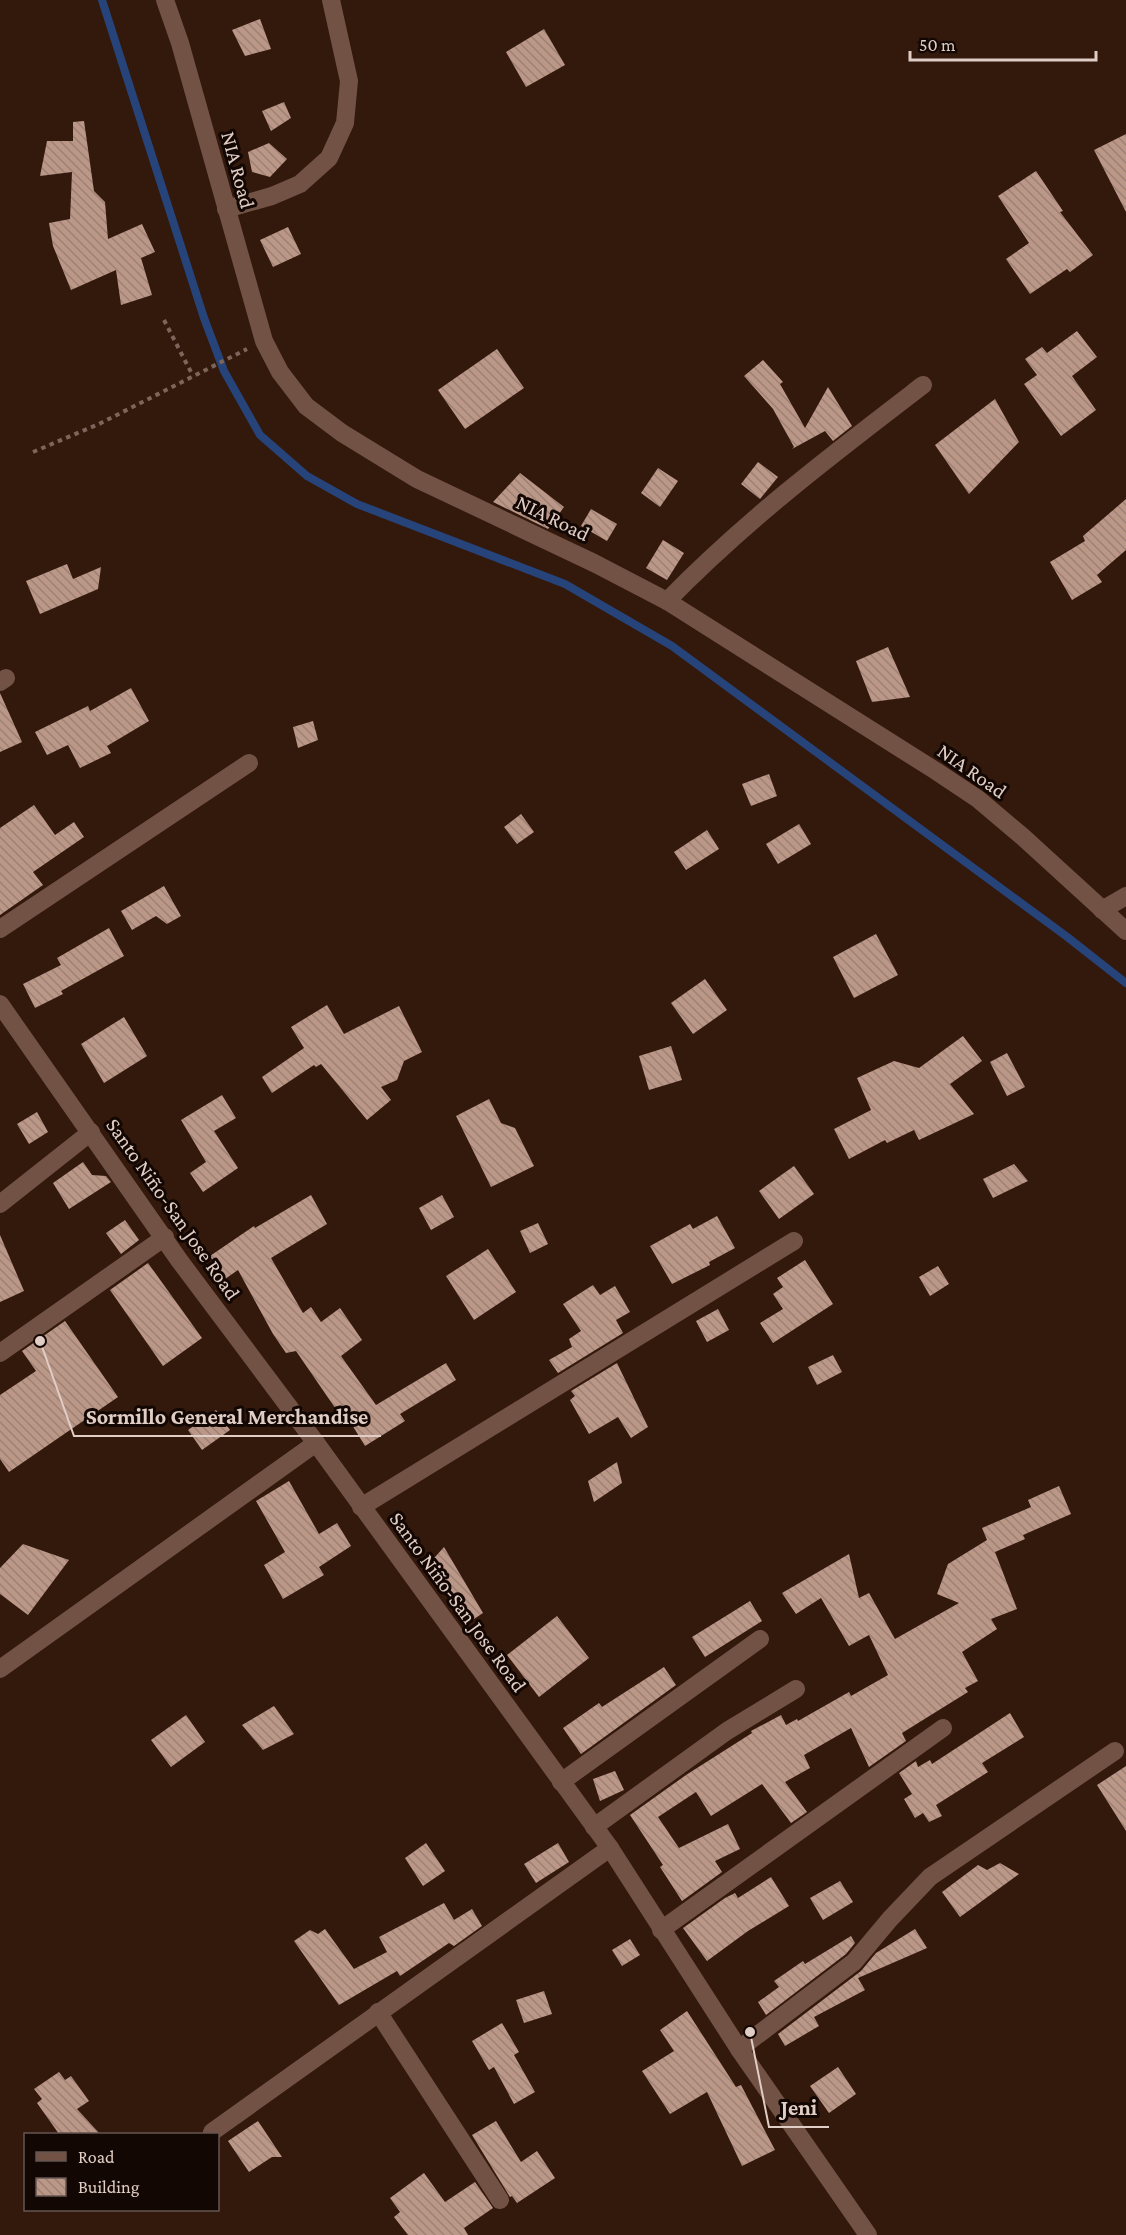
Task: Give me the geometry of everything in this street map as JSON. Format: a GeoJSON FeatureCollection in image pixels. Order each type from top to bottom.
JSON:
{"type":"FeatureCollection","features":[{"type":"Feature","properties":{"kind":"street","name":"NIA Road"},"geometry":{"type":"LineString","coordinates":[[165,0],[180,43],[225,209],[264,340],[280,372],[306,406],[342,433],[417,479],[594,563],[667,601],[978,799],[1126,931]]}},
{"type":"Feature","properties":{"kind":"street"},"geometry":{"type":"LineString","coordinates":[[225,209],[272,196],[300,184],[329,158],[345,123],[349,81],[331,0]]}},
{"type":"Feature","properties":{"kind":"street"},"geometry":{"type":"LineString","coordinates":[[667,601],[771,503],[923,385]]}},
{"type":"Feature","properties":{"kind":"street"},"geometry":{"type":"LineString","coordinates":[[0,929],[249,763]]}},
{"type":"Feature","properties":{"kind":"street"},"geometry":{"type":"LineString","coordinates":[[1102,910],[1126,896]]}},
{"type":"Feature","properties":{"kind":"street","name":"Santo Niño-San Jose Road"},"geometry":{"type":"LineString","coordinates":[[0,1004],[179,1260],[316,1443],[610,1848],[739,2049],[868,2235]]}},
{"type":"Feature","properties":{"kind":"street"},"geometry":{"type":"LineString","coordinates":[[0,1204],[91,1132]]}},
{"type":"Feature","properties":{"kind":"street"},"geometry":{"type":"LineString","coordinates":[[0,1353],[165,1237]]}},
{"type":"Feature","properties":{"kind":"street"},"geometry":{"type":"LineString","coordinates":[[361,1507],[794,1241]]}},
{"type":"Feature","properties":{"kind":"street"},"geometry":{"type":"LineString","coordinates":[[0,1669],[316,1443]]}},
{"type":"Feature","properties":{"kind":"street"},"geometry":{"type":"LineString","coordinates":[[561,1782],[760,1639]]}},
{"type":"Feature","properties":{"kind":"street"},"geometry":{"type":"LineString","coordinates":[[594,1827],[727,1731],[796,1689]]}},
{"type":"Feature","properties":{"kind":"street"},"geometry":{"type":"LineString","coordinates":[[661,1930],[943,1728]]}},
{"type":"Feature","properties":{"kind":"street"},"geometry":{"type":"LineString","coordinates":[[739,2049],[854,1962],[896,1912],[930,1877],[1114,1751]]}},
{"type":"Feature","properties":{"kind":"street"},"geometry":{"type":"LineString","coordinates":[[212,2132],[610,1848]]}},
{"type":"Feature","properties":{"kind":"street"},"geometry":{"type":"LineString","coordinates":[[378,2012],[500,2200]]}},
{"type":"Feature","properties":{"kind":"path"},"geometry":{"type":"LineString","coordinates":[[164,320],[192,376]]}},
{"type":"Feature","properties":{"kind":"path"},"geometry":{"type":"LineString","coordinates":[[33,452],[109,419],[229,357]]}},
{"type":"Feature","properties":{"kind":"building"},"geometry":{"type":"Polygon","coordinates":[[[260,19],[271,49],[245,56],[232,30],[260,19]]]}},
{"type":"Feature","properties":{"kind":"building"},"geometry":{"type":"Polygon","coordinates":[[[544,29],[565,65],[526,87],[506,52],[544,29]]]}},
{"type":"Feature","properties":{"kind":"building"},"geometry":{"type":"Polygon","coordinates":[[[284,102],[291,118],[271,131],[262,111],[284,102]]]}},
{"type":"Feature","properties":{"kind":"building"},"geometry":{"type":"Polygon","coordinates":[[[84,121],[94,191],[105,202],[108,239],[142,224],[155,252],[141,258],[152,295],[121,305],[116,270],[71,290],[53,246],[49,223],[70,219],[72,172],[40,176],[47,141],[73,141],[73,122],[84,121]]]}},
{"type":"Feature","properties":{"kind":"building"},"geometry":{"type":"Polygon","coordinates":[[[1126,134],[1126,212],[1094,150],[1126,134]]]}},
{"type":"Feature","properties":{"kind":"building"},"geometry":{"type":"Polygon","coordinates":[[[269,143],[287,159],[270,177],[252,172],[248,152],[269,143]]]}},
{"type":"Feature","properties":{"kind":"building"},"geometry":{"type":"Polygon","coordinates":[[[1036,171],[1063,211],[1060,212],[1093,255],[1070,272],[1067,269],[1030,294],[1006,259],[1029,243],[998,196],[1036,171]]]}},
{"type":"Feature","properties":{"kind":"building"},"geometry":{"type":"Polygon","coordinates":[[[288,227],[301,254],[273,267],[260,240],[288,227]]]}},
{"type":"Feature","properties":{"kind":"building"},"geometry":{"type":"Polygon","coordinates":[[[1077,331],[1097,357],[1072,376],[1096,410],[1061,436],[1024,384],[1037,375],[1025,359],[1042,347],[1047,353],[1077,331]]]}},
{"type":"Feature","properties":{"kind":"building"},"geometry":{"type":"Polygon","coordinates":[[[497,349],[524,388],[465,429],[438,390],[497,349]]]}},
{"type":"Feature","properties":{"kind":"building"},"geometry":{"type":"Polygon","coordinates":[[[763,360],[783,382],[780,384],[805,428],[828,387],[852,426],[833,441],[825,431],[792,449],[794,447],[773,409],[744,376],[763,360]]]}},
{"type":"Feature","properties":{"kind":"building"},"geometry":{"type":"Polygon","coordinates":[[[995,399],[1019,442],[969,494],[935,445],[995,399]]]}},
{"type":"Feature","properties":{"kind":"building"},"geometry":{"type":"Polygon","coordinates":[[[758,462],[778,477],[760,499],[741,484],[758,462]]]}},
{"type":"Feature","properties":{"kind":"building"},"geometry":{"type":"Polygon","coordinates":[[[658,468],[678,481],[660,507],[641,493],[658,468]]]}},
{"type":"Feature","properties":{"kind":"building"},"geometry":{"type":"Polygon","coordinates":[[[520,473],[564,507],[548,529],[493,502],[520,473]]]}},
{"type":"Feature","properties":{"kind":"building"},"geometry":{"type":"Polygon","coordinates":[[[1126,499],[1126,550],[1097,575],[1102,582],[1072,600],[1050,562],[1085,541],[1083,536],[1126,499]]]}},
{"type":"Feature","properties":{"kind":"building"},"geometry":{"type":"Polygon","coordinates":[[[591,509],[617,524],[607,541],[581,526],[591,509]]]}},
{"type":"Feature","properties":{"kind":"building"},"geometry":{"type":"Polygon","coordinates":[[[663,540],[684,553],[667,580],[646,568],[663,540]]]}},
{"type":"Feature","properties":{"kind":"building"},"geometry":{"type":"Polygon","coordinates":[[[67,564],[73,579],[101,567],[98,589],[40,614],[26,581],[67,564]]]}},
{"type":"Feature","properties":{"kind":"building"},"geometry":{"type":"Polygon","coordinates":[[[888,647],[910,697],[872,702],[856,661],[888,647]]]}},
{"type":"Feature","properties":{"kind":"building"},"geometry":{"type":"Polygon","coordinates":[[[131,688],[149,721],[107,746],[111,753],[80,768],[68,745],[47,755],[35,732],[88,706],[90,711],[131,688]]]}},
{"type":"Feature","properties":{"kind":"building"},"geometry":{"type":"Polygon","coordinates":[[[0,693],[22,742],[0,752],[0,693]]]}},
{"type":"Feature","properties":{"kind":"building"},"geometry":{"type":"Polygon","coordinates":[[[313,721],[318,740],[298,748],[293,727],[313,721]]]}},
{"type":"Feature","properties":{"kind":"building"},"geometry":{"type":"Polygon","coordinates":[[[769,774],[777,796],[751,806],[742,784],[769,774]]]}},
{"type":"Feature","properties":{"kind":"building"},"geometry":{"type":"Polygon","coordinates":[[[34,805],[55,835],[74,822],[84,837],[33,872],[43,885],[0,915],[0,828],[34,805]]]}},
{"type":"Feature","properties":{"kind":"building"},"geometry":{"type":"Polygon","coordinates":[[[521,814],[534,832],[517,844],[504,827],[521,814]]]}},
{"type":"Feature","properties":{"kind":"building"},"geometry":{"type":"Polygon","coordinates":[[[799,824],[811,844],[778,864],[766,844],[799,824]]]}},
{"type":"Feature","properties":{"kind":"building"},"geometry":{"type":"Polygon","coordinates":[[[707,830],[719,849],[686,870],[674,852],[707,830]]]}},
{"type":"Feature","properties":{"kind":"building"},"geometry":{"type":"Polygon","coordinates":[[[164,886],[181,916],[167,924],[156,916],[132,930],[121,911],[164,886]]]}},
{"type":"Feature","properties":{"kind":"building"},"geometry":{"type":"Polygon","coordinates":[[[109,928],[124,956],[61,991],[63,994],[35,1008],[23,984],[61,965],[57,958],[109,928]]]}},
{"type":"Feature","properties":{"kind":"building"},"geometry":{"type":"Polygon","coordinates":[[[876,934],[898,975],[854,998],[833,957],[876,934]]]}},
{"type":"Feature","properties":{"kind":"building"},"geometry":{"type":"Polygon","coordinates":[[[705,979],[727,1010],[693,1034],[671,1003],[705,979]]]}},
{"type":"Feature","properties":{"kind":"building"},"geometry":{"type":"Polygon","coordinates":[[[327,1005],[344,1034],[399,1006],[422,1052],[404,1061],[397,1080],[381,1087],[391,1100],[367,1120],[321,1064],[316,1067],[314,1065],[272,1093],[262,1077],[304,1048],[291,1027],[327,1005]]]}},
{"type":"Feature","properties":{"kind":"building"},"geometry":{"type":"Polygon","coordinates":[[[124,1017],[147,1056],[104,1083],[81,1044],[124,1017]]]}},
{"type":"Feature","properties":{"kind":"building"},"geometry":{"type":"Polygon","coordinates":[[[963,1036],[982,1061],[950,1084],[974,1114],[919,1140],[914,1130],[887,1143],[885,1140],[849,1159],[834,1129],[871,1110],[857,1078],[894,1061],[919,1068],[963,1036]]]}},
{"type":"Feature","properties":{"kind":"building"},"geometry":{"type":"Polygon","coordinates":[[[671,1046],[682,1080],[649,1090],[639,1056],[671,1046]]]}},
{"type":"Feature","properties":{"kind":"building"},"geometry":{"type":"Polygon","coordinates":[[[1007,1053],[1025,1087],[1007,1096],[990,1062],[1007,1053]]]}},
{"type":"Feature","properties":{"kind":"building"},"geometry":{"type":"Polygon","coordinates":[[[222,1095],[236,1118],[214,1131],[238,1168],[203,1192],[190,1173],[206,1162],[181,1120],[222,1095]]]}},
{"type":"Feature","properties":{"kind":"building"},"geometry":{"type":"Polygon","coordinates":[[[489,1099],[501,1123],[515,1128],[534,1166],[491,1187],[456,1116],[489,1099]]]}},
{"type":"Feature","properties":{"kind":"building"},"geometry":{"type":"Polygon","coordinates":[[[37,1112],[48,1132],[29,1144],[17,1124],[37,1112]]]}},
{"type":"Feature","properties":{"kind":"building"},"geometry":{"type":"Polygon","coordinates":[[[83,1162],[92,1175],[106,1176],[111,1182],[69,1209],[53,1183],[83,1162]]]}},
{"type":"Feature","properties":{"kind":"building"},"geometry":{"type":"Polygon","coordinates":[[[1014,1164],[1028,1181],[993,1198],[983,1179],[1014,1164]]]}},
{"type":"Feature","properties":{"kind":"building"},"geometry":{"type":"Polygon","coordinates":[[[794,1166],[814,1194],[779,1219],[759,1191],[794,1166]]]}},
{"type":"Feature","properties":{"kind":"building"},"geometry":{"type":"Polygon","coordinates":[[[311,1195],[327,1224],[271,1258],[303,1313],[311,1307],[321,1322],[340,1308],[362,1340],[341,1356],[376,1405],[446,1363],[456,1380],[400,1414],[405,1421],[365,1446],[346,1415],[342,1418],[296,1351],[286,1353],[238,1270],[225,1279],[210,1256],[254,1226],[255,1228],[311,1195]]]}},
{"type":"Feature","properties":{"kind":"building"},"geometry":{"type":"Polygon","coordinates":[[[442,1195],[454,1217],[431,1230],[419,1208],[442,1195]]]}},
{"type":"Feature","properties":{"kind":"building"},"geometry":{"type":"Polygon","coordinates":[[[717,1216],[735,1248],[709,1262],[710,1265],[672,1284],[650,1246],[690,1224],[693,1229],[717,1216]]]}},
{"type":"Feature","properties":{"kind":"building"},"geometry":{"type":"Polygon","coordinates":[[[125,1220],[139,1240],[121,1254],[106,1233],[125,1220]]]}},
{"type":"Feature","properties":{"kind":"building"},"geometry":{"type":"Polygon","coordinates":[[[538,1223],[548,1244],[530,1253],[520,1231],[538,1223]]]}},
{"type":"Feature","properties":{"kind":"building"},"geometry":{"type":"Polygon","coordinates":[[[0,1235],[24,1291],[0,1302],[0,1235]]]}},
{"type":"Feature","properties":{"kind":"building"},"geometry":{"type":"Polygon","coordinates":[[[488,1249],[516,1292],[474,1320],[446,1276],[488,1249]]]}},
{"type":"Feature","properties":{"kind":"building"},"geometry":{"type":"Polygon","coordinates":[[[805,1260],[833,1304],[773,1343],[760,1323],[783,1309],[773,1294],[783,1287],[777,1278],[805,1260]]]}},
{"type":"Feature","properties":{"kind":"building"},"geometry":{"type":"Polygon","coordinates":[[[148,1263],[202,1338],[163,1366],[110,1290],[148,1263]]]}},
{"type":"Feature","properties":{"kind":"building"},"geometry":{"type":"Polygon","coordinates":[[[938,1266],[949,1284],[930,1296],[919,1277],[938,1266]]]}},
{"type":"Feature","properties":{"kind":"building"},"geometry":{"type":"Polygon","coordinates":[[[593,1285],[600,1295],[615,1286],[630,1312],[616,1320],[623,1333],[558,1373],[549,1360],[572,1347],[569,1339],[581,1331],[563,1304],[593,1285]]]}},
{"type":"Feature","properties":{"kind":"building"},"geometry":{"type":"Polygon","coordinates":[[[718,1309],[729,1330],[707,1342],[696,1321],[718,1309]]]}},
{"type":"Feature","properties":{"kind":"building"},"geometry":{"type":"Polygon","coordinates":[[[65,1321],[118,1397],[9,1472],[0,1459],[0,1395],[36,1371],[22,1351],[65,1321]]]}},
{"type":"Feature","properties":{"kind":"building"},"geometry":{"type":"Polygon","coordinates":[[[833,1355],[842,1372],[817,1385],[808,1367],[833,1355]]]}},
{"type":"Feature","properties":{"kind":"building"},"geometry":{"type":"Polygon","coordinates":[[[617,1363],[648,1427],[631,1438],[618,1417],[589,1434],[570,1400],[575,1396],[571,1391],[617,1363]]]}},
{"type":"Feature","properties":{"kind":"building"},"geometry":{"type":"Polygon","coordinates":[[[216,1410],[230,1430],[202,1450],[188,1430],[216,1410]]]}},
{"type":"Feature","properties":{"kind":"building"},"geometry":{"type":"Polygon","coordinates":[[[617,1462],[622,1483],[594,1502],[588,1481],[617,1462]]]}},
{"type":"Feature","properties":{"kind":"building"},"geometry":{"type":"Polygon","coordinates":[[[289,1481],[319,1534],[337,1523],[351,1546],[319,1567],[324,1575],[283,1599],[264,1565],[285,1552],[256,1501],[289,1481]]]}},
{"type":"Feature","properties":{"kind":"building"},"geometry":{"type":"Polygon","coordinates":[[[1059,1486],[1071,1514],[1023,1535],[1025,1539],[995,1552],[1017,1609],[991,1619],[997,1629],[962,1652],[978,1681],[965,1688],[968,1692],[902,1733],[906,1741],[869,1767],[851,1728],[804,1755],[810,1768],[785,1782],[807,1812],[791,1823],[762,1784],[711,1816],[696,1792],[658,1817],[679,1848],[728,1824],[740,1849],[715,1861],[722,1872],[682,1901],[660,1867],[663,1865],[630,1815],[686,1775],[752,1733],[751,1731],[781,1715],[786,1725],[797,1719],[798,1721],[849,1692],[851,1696],[888,1675],[869,1635],[849,1646],[821,1598],[796,1614],[782,1593],[849,1554],[859,1598],[869,1593],[895,1639],[959,1603],[937,1594],[948,1564],[987,1540],[982,1528],[1031,1507],[1028,1500],[1059,1486]]]}},
{"type":"Feature","properties":{"kind":"building"},"geometry":{"type":"Polygon","coordinates":[[[23,1544],[69,1560],[28,1615],[0,1594],[0,1568],[23,1544]]]}},
{"type":"Feature","properties":{"kind":"building"},"geometry":{"type":"Polygon","coordinates":[[[444,1547],[483,1613],[465,1625],[428,1565],[444,1547]]]}},
{"type":"Feature","properties":{"kind":"building"},"geometry":{"type":"Polygon","coordinates":[[[750,1601],[762,1621],[705,1657],[692,1637],[750,1601]]]}},
{"type":"Feature","properties":{"kind":"building"},"geometry":{"type":"Polygon","coordinates":[[[557,1616],[589,1658],[539,1697],[507,1655],[557,1616]]]}},
{"type":"Feature","properties":{"kind":"building"},"geometry":{"type":"Polygon","coordinates":[[[664,1667],[676,1685],[581,1754],[563,1728],[599,1703],[602,1707],[664,1667]]]}},
{"type":"Feature","properties":{"kind":"building"},"geometry":{"type":"Polygon","coordinates":[[[274,1706],[294,1734],[263,1750],[242,1725],[274,1706]]]}},
{"type":"Feature","properties":{"kind":"building"},"geometry":{"type":"Polygon","coordinates":[[[1010,1713],[1024,1737],[982,1763],[988,1772],[936,1805],[942,1816],[929,1822],[923,1813],[915,1818],[904,1799],[912,1794],[899,1773],[916,1761],[918,1767],[930,1760],[932,1764],[1010,1713]]]}},
{"type":"Feature","properties":{"kind":"building"},"geometry":{"type":"Polygon","coordinates":[[[186,1715],[205,1742],[171,1767],[151,1740],[186,1715]]]}},
{"type":"Feature","properties":{"kind":"building"},"geometry":{"type":"Polygon","coordinates":[[[1126,1766],[1126,1831],[1097,1785],[1126,1766]]]}},
{"type":"Feature","properties":{"kind":"building"},"geometry":{"type":"Polygon","coordinates":[[[615,1771],[624,1790],[600,1801],[593,1779],[615,1771]]]}},
{"type":"Feature","properties":{"kind":"building"},"geometry":{"type":"Polygon","coordinates":[[[426,1843],[445,1871],[423,1886],[405,1858],[426,1843]]]}},
{"type":"Feature","properties":{"kind":"building"},"geometry":{"type":"Polygon","coordinates":[[[558,1843],[569,1862],[536,1883],[524,1864],[558,1843]]]}},
{"type":"Feature","properties":{"kind":"building"},"geometry":{"type":"Polygon","coordinates":[[[1000,1863],[1019,1874],[960,1917],[942,1892],[978,1865],[987,1870],[1000,1863]]]}},
{"type":"Feature","properties":{"kind":"building"},"geometry":{"type":"Polygon","coordinates":[[[771,1877],[789,1906],[748,1931],[707,1961],[683,1928],[725,1898],[735,1893],[738,1898],[771,1877]]]}},
{"type":"Feature","properties":{"kind":"building"},"geometry":{"type":"Polygon","coordinates":[[[840,1881],[853,1902],[823,1920],[810,1898],[840,1881]]]}},
{"type":"Feature","properties":{"kind":"building"},"geometry":{"type":"Polygon","coordinates":[[[444,1903],[454,1920],[472,1909],[482,1926],[454,1946],[449,1943],[400,1976],[397,1971],[339,2005],[294,1941],[310,1930],[318,1934],[325,1929],[354,1969],[387,1952],[379,1937],[444,1903]]]}},
{"type":"Feature","properties":{"kind":"building"},"geometry":{"type":"Polygon","coordinates":[[[915,1929],[927,1948],[858,1978],[865,1990],[814,2017],[819,2026],[785,2046],[778,2034],[861,1971],[876,1953],[915,1929]]]}},
{"type":"Feature","properties":{"kind":"building"},"geometry":{"type":"Polygon","coordinates":[[[851,1936],[855,1943],[846,1954],[766,2015],[758,2002],[779,1987],[774,1981],[803,1961],[805,1964],[851,1936]]]}},
{"type":"Feature","properties":{"kind":"building"},"geometry":{"type":"Polygon","coordinates":[[[630,1939],[640,1955],[622,1966],[612,1950],[630,1939]]]}},
{"type":"Feature","properties":{"kind":"building"},"geometry":{"type":"Polygon","coordinates":[[[544,1991],[552,2014],[524,2023],[516,2000],[544,1991]]]}},
{"type":"Feature","properties":{"kind":"building"},"geometry":{"type":"Polygon","coordinates":[[[687,2011],[736,2087],[741,2085],[775,2150],[742,2166],[707,2092],[670,2114],[642,2071],[674,2051],[660,2030],[687,2011]]]}},
{"type":"Feature","properties":{"kind":"building"},"geometry":{"type":"Polygon","coordinates":[[[502,2023],[519,2052],[514,2055],[535,2092],[514,2104],[494,2067],[489,2070],[472,2041],[502,2023]]]}},
{"type":"Feature","properties":{"kind":"building"},"geometry":{"type":"Polygon","coordinates":[[[838,2067],[856,2094],[829,2113],[810,2086],[838,2067]]]}},
{"type":"Feature","properties":{"kind":"building"},"geometry":{"type":"Polygon","coordinates":[[[59,2072],[65,2080],[71,2076],[89,2101],[77,2109],[99,2133],[58,2133],[37,2103],[42,2099],[34,2089],[59,2072]]]}},
{"type":"Feature","properties":{"kind":"building"},"geometry":{"type":"Polygon","coordinates":[[[258,2121],[282,2157],[272,2157],[249,2172],[228,2141],[258,2121]]]}},
{"type":"Feature","properties":{"kind":"building"},"geometry":{"type":"Polygon","coordinates":[[[496,2121],[521,2162],[537,2151],[555,2178],[517,2203],[512,2196],[510,2197],[472,2135],[496,2121]]]}},
{"type":"Feature","properties":{"kind":"building"},"geometry":{"type":"Polygon","coordinates":[[[424,2173],[445,2202],[475,2182],[493,2208],[464,2228],[468,2235],[408,2235],[394,2217],[400,2212],[390,2198],[424,2173]]]}},
{"type":"Feature","properties":{"kind":"waterway"},"geometry":{"type":"LineString","coordinates":[[102,0],[204,318],[224,371],[260,435],[307,476],[357,504],[565,584],[672,646],[1066,936],[1126,983]]}},
{"type":"Feature","properties":{"kind":"place","name":"Sormillo General Merchandise"},"geometry":{"type":"Point","coordinates":[40,1341]}},
{"type":"Feature","properties":{"kind":"place","name":"Jeni"},"geometry":{"type":"Point","coordinates":[750,2032]}}]}
